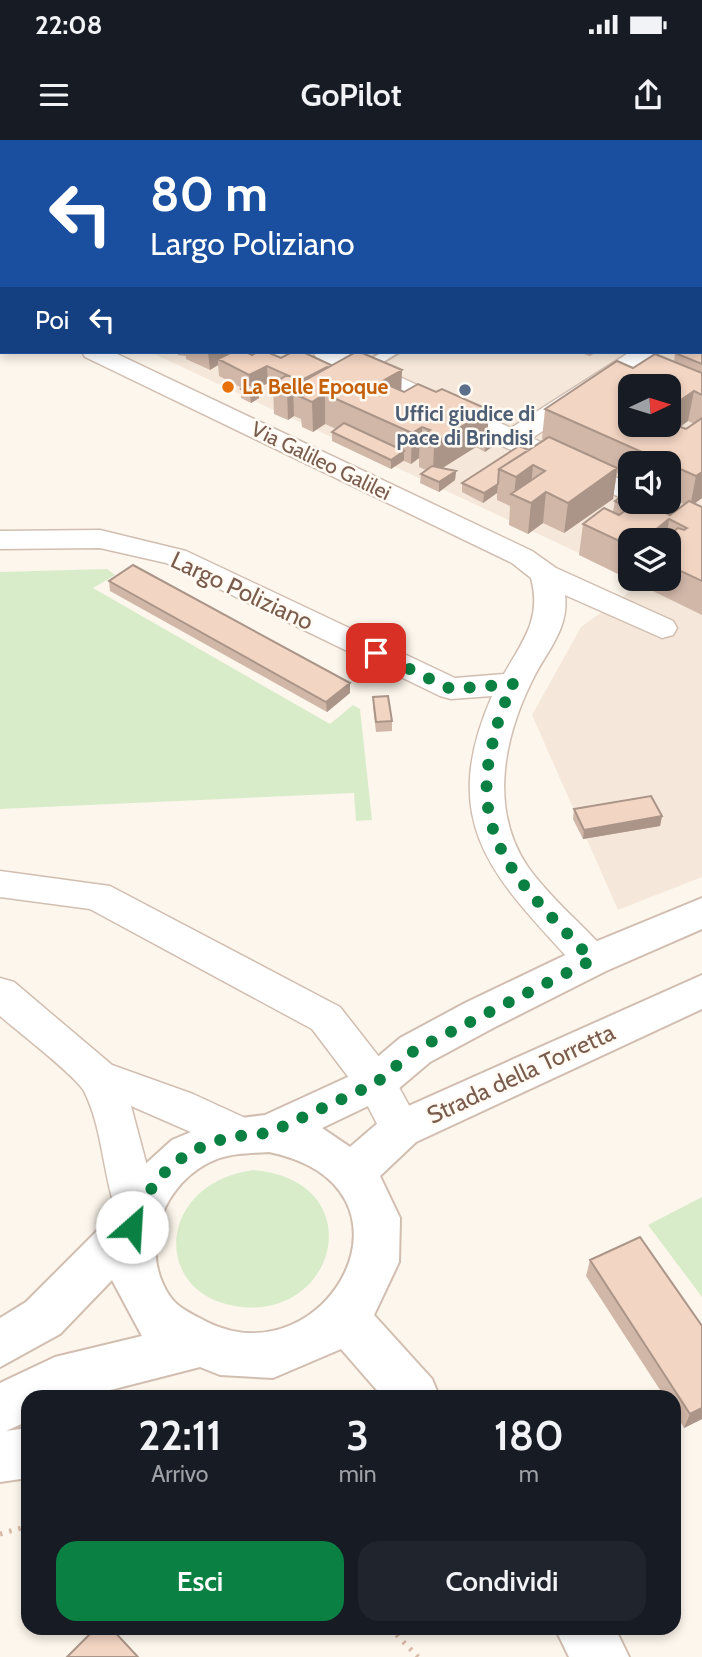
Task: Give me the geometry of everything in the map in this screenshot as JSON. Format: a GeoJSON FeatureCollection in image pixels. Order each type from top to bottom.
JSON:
{"type":"FeatureCollection","features":[{"type":"Feature","properties":{"kind":"street","name":"Via Galileo Galilei"},"geometry":{"type":"LineString","coordinates":[[98,354],[522,557],[545,574],[662,628]]}},
{"type":"Feature","properties":{"kind":"street"},"geometry":{"type":"LineString","coordinates":[[328,354],[618,489]]}},
{"type":"Feature","properties":{"kind":"street"},"geometry":{"type":"LineString","coordinates":[[512,440],[644,354]]}},
{"type":"Feature","properties":{"kind":"street","name":"Largo Poliziano"},"geometry":{"type":"LineString","coordinates":[[0,540],[100,540],[176,558],[451,689],[514,684]]}},
{"type":"Feature","properties":{"kind":"street"},"geometry":{"type":"LineString","coordinates":[[545,574],[553,598],[547,631],[514,684],[498,721],[486,772],[486,808],[495,838],[514,874],[592,960]]}},
{"type":"Feature","properties":{"kind":"street"},"geometry":{"type":"LineString","coordinates":[[0,884],[97,896],[326,1018],[376,1083],[401,1129]]}},
{"type":"Feature","properties":{"kind":"street"},"geometry":{"type":"LineString","coordinates":[[0,1344],[43,1318],[135,1219],[158,1178],[189,1152],[254,1134],[376,1083],[415,1050],[592,960],[702,913]]}},
{"type":"Feature","properties":{"kind":"street","name":"Strada della Torretta"},"geometry":{"type":"LineString","coordinates":[[355,1176],[369,1156],[401,1129],[702,991]]}},
{"type":"Feature","properties":{"kind":"street"},"geometry":{"type":"LineString","coordinates":[[0,993],[98,1077],[254,1134],[309,1142],[333,1155],[367,1192],[379,1228],[376,1267],[358,1304],[326,1334],[285,1352],[239,1357],[196,1346],[160,1322],[137,1289],[130,1250],[135,1219],[127,1160],[110,1102],[98,1077]]}},
{"type":"Feature","properties":{"kind":"street"},"geometry":{"type":"LineString","coordinates":[[345,1318],[409,1390]]}},
{"type":"Feature","properties":{"kind":"street"},"geometry":{"type":"LineString","coordinates":[[37,1390],[55,1381],[196,1346]]}},
{"type":"Feature","properties":{"kind":"street"},"geometry":{"type":"LineString","coordinates":[[0,1409],[21,1398]]}},
{"type":"Feature","properties":{"kind":"street"},"geometry":{"type":"LineString","coordinates":[[0,1457],[21,1453]]}},
{"type":"Feature","properties":{"kind":"street"},"geometry":{"type":"LineString","coordinates":[[587,1635],[601,1657]]}},
{"type":"Feature","properties":{"kind":"lane"},"geometry":{"type":"LineString","coordinates":[[362,369],[388,354]]}},
{"type":"Feature","properties":{"kind":"path"},"geometry":{"type":"LineString","coordinates":[[0,1534],[21,1528]]}},
{"type":"Feature","properties":{"kind":"path"},"geometry":{"type":"LineString","coordinates":[[397,1635],[418,1657]]}},
{"type":"Feature","properties":{"kind":"shaded area"},"geometry":{"type":"Polygon","coordinates":[[[154,354],[702,354],[702,877],[618,910],[532,715],[581,627],[631,591],[681,591],[681,528],[618,528],[618,571],[154,354]]]}},
{"type":"Feature","properties":{"kind":"green space"},"geometry":{"type":"Polygon","coordinates":[[[107,569],[115,575],[93,588],[330,724],[353,705],[360,709],[372,820],[356,821],[354,793],[0,809],[0,572],[107,569]]]}},
{"type":"Feature","properties":{"kind":"green space"},"geometry":{"type":"Polygon","coordinates":[[[253,1170],[290,1179],[315,1197],[327,1220],[328,1246],[319,1271],[301,1291],[275,1304],[242,1307],[212,1299],[191,1284],[179,1263],[176,1240],[182,1217],[197,1196],[220,1180],[253,1170]]]}},
{"type":"Feature","properties":{"kind":"green space"},"geometry":{"type":"Polygon","coordinates":[[[702,1197],[702,1297],[648,1225],[702,1197]]]}},
{"type":"Feature","properties":{"kind":"building"},"geometry":{"type":"Polygon","coordinates":[[[228,354],[272,354],[281,358],[288,354],[307,354],[331,365],[300,381],[267,366],[249,375],[218,359],[228,354]]]}},
{"type":"Feature","properties":{"kind":"building"},"geometry":{"type":"Polygon","coordinates":[[[352,354],[365,354],[402,370],[381,382],[404,392],[418,384],[436,392],[442,389],[489,410],[434,443],[420,437],[430,430],[422,427],[412,433],[325,394],[312,402],[301,397],[307,393],[293,386],[287,390],[273,384],[287,375],[302,382],[352,354]]]}},
{"type":"Feature","properties":{"kind":"building"},"geometry":{"type":"Polygon","coordinates":[[[655,354],[702,373],[702,395],[694,391],[681,400],[681,374],[618,374],[618,438],[681,438],[681,427],[686,429],[702,418],[702,472],[696,476],[681,469],[681,451],[640,451],[545,409],[617,361],[633,368],[655,354]]]}},
{"type":"Feature","properties":{"kind":"building"},"geometry":{"type":"Polygon","coordinates":[[[677,354],[702,354],[702,364],[677,354]]]}},
{"type":"Feature","properties":{"kind":"building"},"geometry":{"type":"Polygon","coordinates":[[[248,384],[258,389],[250,394],[241,389],[248,384]]]}},
{"type":"Feature","properties":{"kind":"building"},"geometry":{"type":"Polygon","coordinates":[[[344,423],[404,451],[391,460],[332,432],[344,423]]]}},
{"type":"Feature","properties":{"kind":"building"},"geometry":{"type":"Polygon","coordinates":[[[488,431],[496,435],[486,442],[477,438],[488,431]]]}},
{"type":"Feature","properties":{"kind":"building"},"geometry":{"type":"Polygon","coordinates":[[[549,437],[617,468],[568,503],[546,492],[531,503],[511,494],[545,471],[533,465],[516,477],[499,469],[549,437]]]}},
{"type":"Feature","properties":{"kind":"building"},"geometry":{"type":"Polygon","coordinates":[[[519,446],[529,450],[499,469],[498,484],[484,493],[462,483],[519,446]]]}},
{"type":"Feature","properties":{"kind":"building"},"geometry":{"type":"Polygon","coordinates":[[[432,466],[456,471],[439,482],[421,474],[432,466]]]}},
{"type":"Feature","properties":{"kind":"building"},"geometry":{"type":"Polygon","coordinates":[[[689,501],[702,507],[702,581],[681,571],[681,529],[687,528],[669,519],[658,528],[618,528],[618,540],[583,524],[604,508],[619,515],[681,514],[681,507],[689,501]]]}},
{"type":"Feature","properties":{"kind":"building"},"geometry":{"type":"Polygon","coordinates":[[[133,565],[350,683],[326,702],[109,581],[133,565]]]}},
{"type":"Feature","properties":{"kind":"building"},"geometry":{"type":"Polygon","coordinates":[[[388,696],[392,721],[376,722],[373,697],[388,696]]]}},
{"type":"Feature","properties":{"kind":"building"},"geometry":{"type":"Polygon","coordinates":[[[651,796],[662,816],[584,830],[574,809],[651,796]]]}},
{"type":"Feature","properties":{"kind":"building"},"geometry":{"type":"Polygon","coordinates":[[[640,1237],[702,1326],[702,1408],[690,1414],[681,1400],[681,1390],[674,1390],[590,1260],[640,1237]]]}},
{"type":"Feature","properties":{"kind":"building"},"geometry":{"type":"Polygon","coordinates":[[[89,1635],[118,1635],[138,1657],[67,1657],[89,1635]]]}},
{"type":"Feature","properties":{"kind":"place","name":"La Belle Epoque"},"geometry":{"type":"Point","coordinates":[228,387]}},
{"type":"Feature","properties":{"kind":"place","name":"Uffici giudice di pace di Brindisi"},"geometry":{"type":"Point","coordinates":[465,390]}},
{"type":"Feature","properties":{"kind":"route"},"geometry":{"type":"LineString","coordinates":[[132,1227],[137,1212],[158,1178],[189,1152],[228,1137],[269,1133],[376,1083],[415,1050],[592,960],[514,874],[495,838],[486,808],[486,772],[490,753],[506,698],[514,684],[451,689],[376,653]]}}]}
